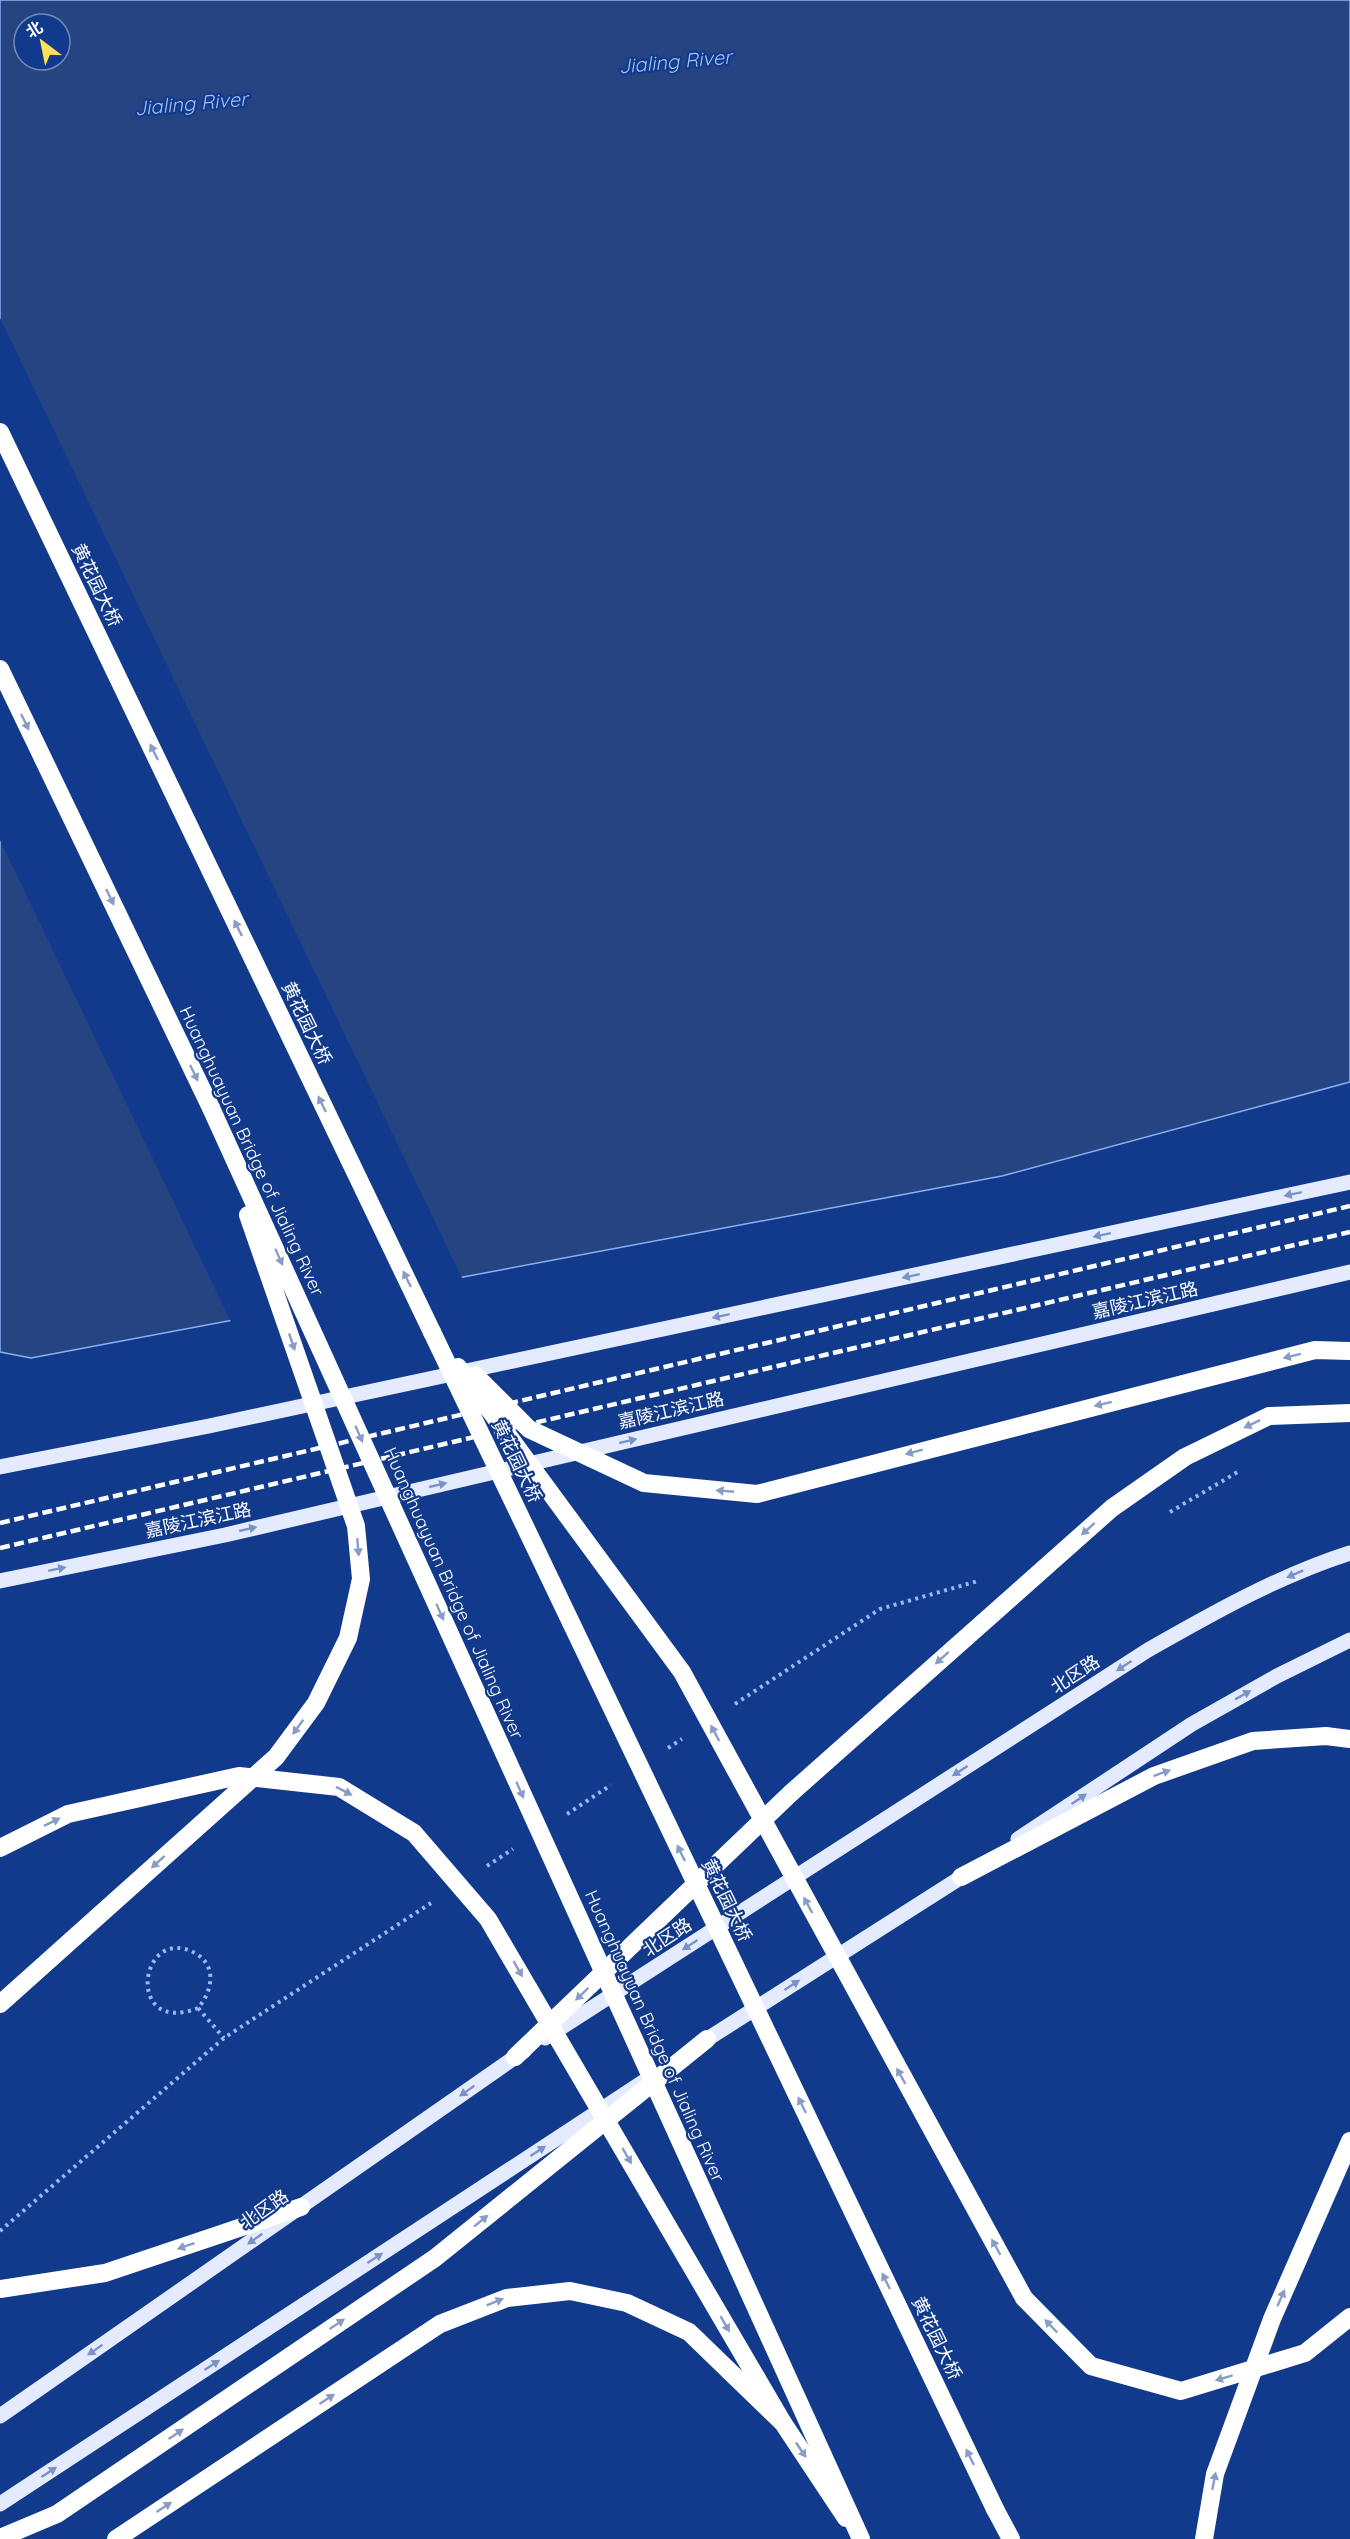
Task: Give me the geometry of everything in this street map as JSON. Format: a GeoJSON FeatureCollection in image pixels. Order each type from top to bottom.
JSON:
{"type":"FeatureCollection","features":[{"type":"Feature","properties":{"kind":"highway","name":"黄花园大桥"},"geometry":{"type":"LineString","coordinates":[[0,432],[1011,2539]]}},
{"type":"Feature","properties":{"kind":"highway","name":"Huanghuayuan Bridge of Jialing River"},"geometry":{"type":"LineString","coordinates":[[0,669],[211,1108],[860,2539]]}},
{"type":"Feature","properties":{"kind":"highway"},"geometry":{"type":"LineString","coordinates":[[0,2004],[276,1757],[316,1703],[348,1638],[361,1579],[356,1526],[211,1108]]}},
{"type":"Feature","properties":{"kind":"highway"},"geometry":{"type":"LineString","coordinates":[[432,1332],[529,1430],[644,1483],[757,1494],[1315,1350],[1350,1351]]}},
{"type":"Feature","properties":{"kind":"highway"},"geometry":{"type":"LineString","coordinates":[[432,1332],[682,1672],[1024,2298],[1091,2366],[1182,2391],[1305,2353],[1350,2317]]}},
{"type":"Feature","properties":{"kind":"highway"},"geometry":{"type":"LineString","coordinates":[[515,2057],[791,1793],[1112,1508],[1185,1457],[1269,1416],[1350,1413]]}},
{"type":"Feature","properties":{"kind":"highway"},"geometry":{"type":"LineString","coordinates":[[961,1877],[1154,1776],[1187,1764],[1253,1741],[1326,1736],[1350,1739]]}},
{"type":"Feature","properties":{"kind":"highway"},"geometry":{"type":"LineString","coordinates":[[0,1848],[68,1814],[239,1776],[339,1787],[414,1833],[488,1919],[783,2423],[860,2539]]}},
{"type":"Feature","properties":{"kind":"highway"},"geometry":{"type":"LineString","coordinates":[[0,2538],[57,2514],[435,2258],[707,2039]]}},
{"type":"Feature","properties":{"kind":"highway"},"geometry":{"type":"LineString","coordinates":[[1204,2539],[1215,2474],[1272,2319],[1350,2141]]}},
{"type":"Feature","properties":{"kind":"highway"},"geometry":{"type":"LineString","coordinates":[[0,2289],[105,2273],[301,2207]]}},
{"type":"Feature","properties":{"kind":"highway"},"geometry":{"type":"LineString","coordinates":[[116,2539],[440,2324],[507,2298],[570,2291],[627,2303],[689,2332],[783,2423]]}},
{"type":"Feature","properties":{"kind":"main road"},"geometry":{"type":"LineString","coordinates":[[0,1467],[221,1424],[1350,1182]]}},
{"type":"Feature","properties":{"kind":"main road","name":"嘉陵江滨江路"},"geometry":{"type":"LineString","coordinates":[[0,1581],[225,1534],[1350,1272]]}},
{"type":"Feature","properties":{"kind":"main road","name":"北区路"},"geometry":{"type":"LineString","coordinates":[[0,2416],[515,2057],[1148,1650],[1230,1604],[1318,1563],[1350,1553]]}},
{"type":"Feature","properties":{"kind":"main road"},"geometry":{"type":"LineString","coordinates":[[0,2504],[707,2039],[961,1877],[1192,1724],[1277,1676],[1350,1640]]}},
{"type":"Feature","properties":{"kind":"path"},"geometry":{"type":"LineString","coordinates":[[183,1948],[197,1954],[207,1965],[212,1981],[208,1996],[198,2008],[183,2014],[167,2012],[154,2003],[147,1989],[146,1973],[154,1960],[167,1951],[183,1948]]}},
{"type":"Feature","properties":{"kind":"path"},"geometry":{"type":"LineString","coordinates":[[198,2008],[224,2038]]}},
{"type":"Feature","properties":{"kind":"water","name":"Jialing River"},"geometry":{"type":"Polygon","coordinates":[[[0,0],[1350,0],[1350,1082],[1002,1176],[31,1358],[0,1352],[0,0]]]}},
{"type":"Feature","properties":{"kind":"pier"},"geometry":{"type":"Polygon","coordinates":[[[0,318],[463,1280],[232,1324],[0,840],[0,318]]]}},
{"type":"Feature","properties":{"kind":"railway"},"geometry":{"type":"LineString","coordinates":[[0,1523],[1350,1206]]}},
{"type":"Feature","properties":{"kind":"railway"},"geometry":{"type":"LineString","coordinates":[[0,1548],[1350,1232]]}}]}
